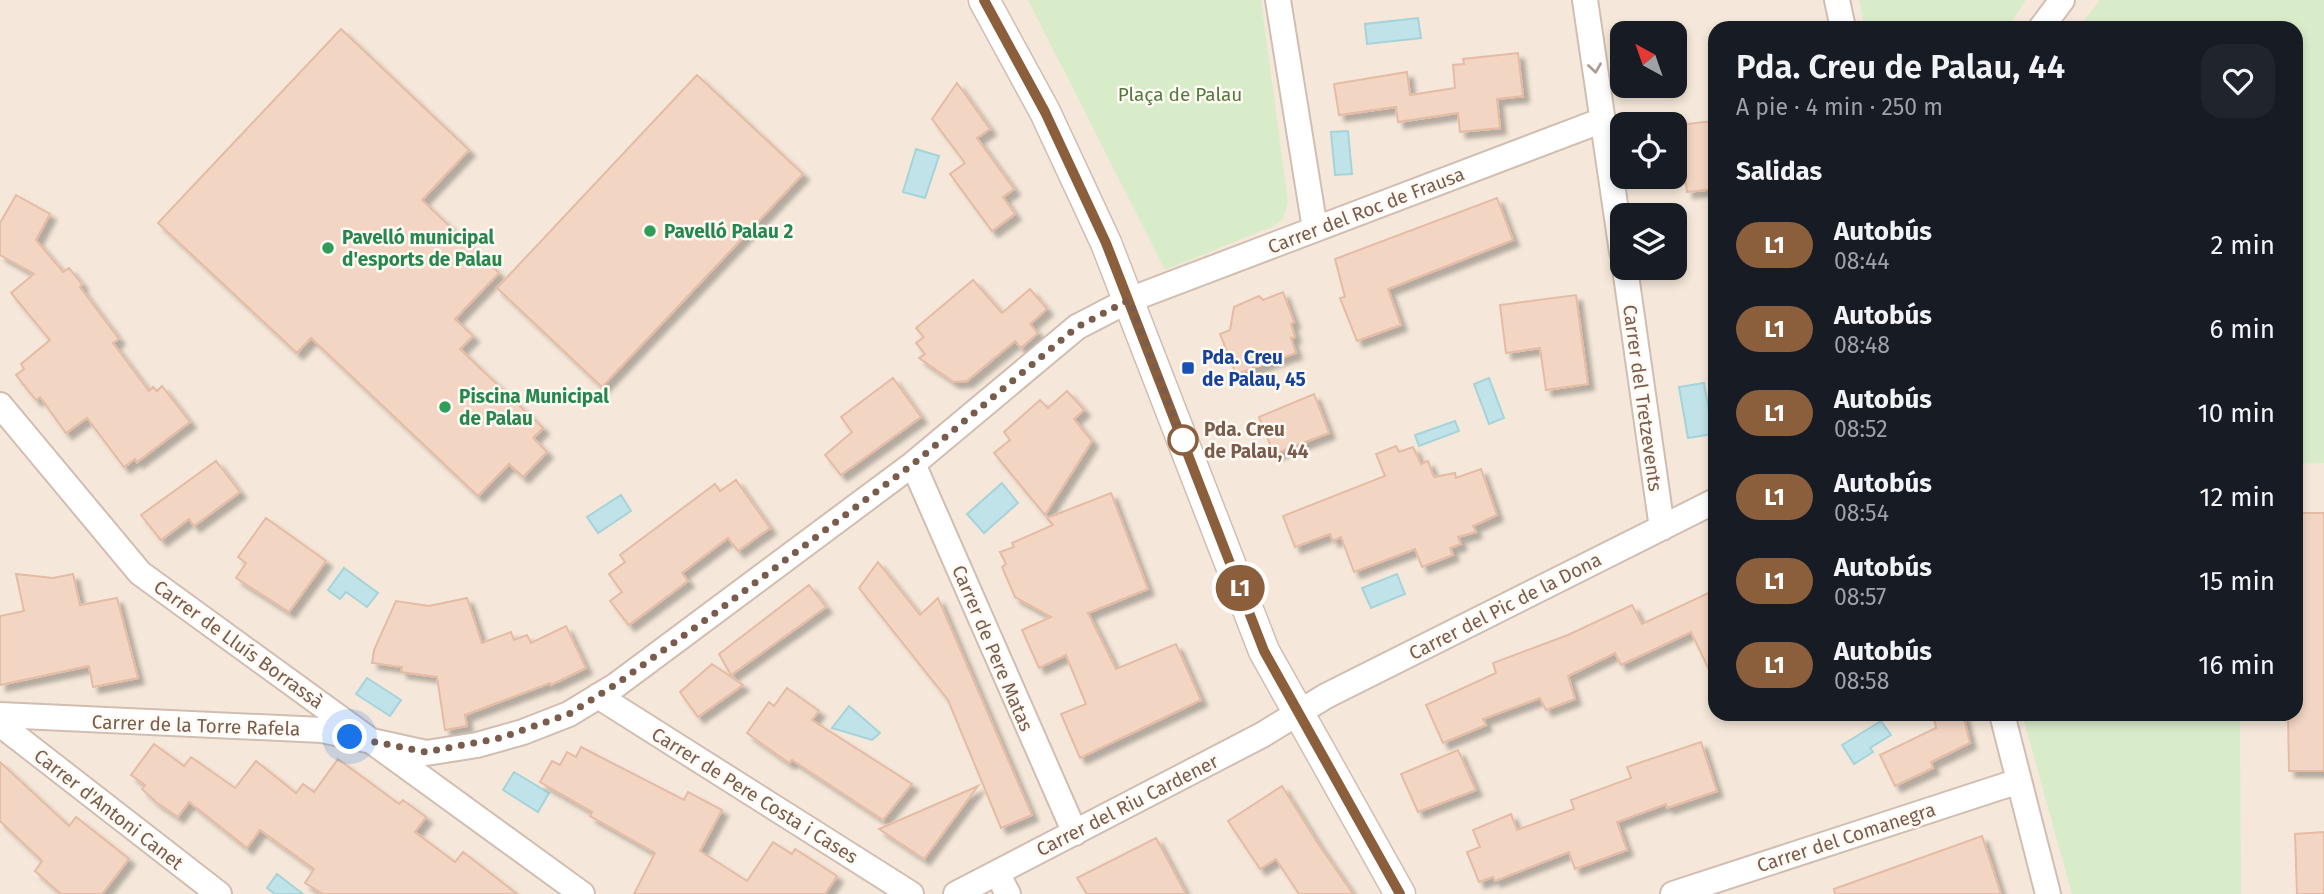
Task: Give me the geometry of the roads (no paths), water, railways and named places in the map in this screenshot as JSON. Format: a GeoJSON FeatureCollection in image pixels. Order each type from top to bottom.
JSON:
{"type":"FeatureCollection","features":[{"type":"Feature","properties":{"kind":"street"},"geometry":{"type":"LineString","coordinates":[[984,0],[1045,112],[1129,300],[1264,651],[1401,894]]}},
{"type":"Feature","properties":{"kind":"street"},"geometry":{"type":"LineString","coordinates":[[1278,0],[1315,229]]}},
{"type":"Feature","properties":{"kind":"street"},"geometry":{"type":"LineString","coordinates":[[1585,0],[1615,203]]}},
{"type":"Feature","properties":{"kind":"street"},"geometry":{"type":"LineString","coordinates":[[1837,0],[1842,21]]}},
{"type":"Feature","properties":{"kind":"street"},"geometry":{"type":"LineString","coordinates":[[2046,21],[2062,0]]}},
{"type":"Feature","properties":{"kind":"street","name":"Carrer del Roc de Frausa"},"geometry":{"type":"LineString","coordinates":[[1129,300],[1603,120]]}},
{"type":"Feature","properties":{"kind":"street","name":"Carrer del Tretzevents"},"geometry":{"type":"LineString","coordinates":[[1627,280],[1662,528]]}},
{"type":"Feature","properties":{"kind":"street","name":"Carrer de la Torre Rafela"},"geometry":{"type":"LineString","coordinates":[[0,715],[322,730],[375,744],[426,752],[477,744],[523,732],[569,714],[711,616],[913,464],[1077,327],[1129,300]]}},
{"type":"Feature","properties":{"kind":"street","name":"Carrer de Lluís Borrassà"},"geometry":{"type":"LineString","coordinates":[[0,405],[140,573],[582,894]]}},
{"type":"Feature","properties":{"kind":"street","name":"Carrer de Pere Matas"},"geometry":{"type":"LineString","coordinates":[[913,464],[1075,833]]}},
{"type":"Feature","properties":{"kind":"street","name":"Carrer del Pic de la Dona"},"geometry":{"type":"LineString","coordinates":[[1297,713],[1708,505]]}},
{"type":"Feature","properties":{"kind":"street","name":"Carrer de Pere Costa i Cases"},"geometry":{"type":"LineString","coordinates":[[598,696],[911,894]]}},
{"type":"Feature","properties":{"kind":"street","name":"Carrer del Riu Cardener"},"geometry":{"type":"LineString","coordinates":[[956,894],[1003,883],[1075,833],[1262,735],[1297,713]]}},
{"type":"Feature","properties":{"kind":"street"},"geometry":{"type":"LineString","coordinates":[[2004,721],[2048,894]]}},
{"type":"Feature","properties":{"kind":"street","name":"Carrer d'Antoni Canet"},"geometry":{"type":"LineString","coordinates":[[0,724],[219,894]]}},
{"type":"Feature","properties":{"kind":"street","name":"Carrer del Comanegra"},"geometry":{"type":"LineString","coordinates":[[1673,894],[2019,781]]}},
{"type":"Feature","properties":{"kind":"water"},"geometry":{"type":"Polygon","coordinates":[[[1418,18],[1421,38],[1367,44],[1365,24],[1418,18]]]}},
{"type":"Feature","properties":{"kind":"water"},"geometry":{"type":"Polygon","coordinates":[[[1348,131],[1352,174],[1335,175],[1331,132],[1348,131]]]}},
{"type":"Feature","properties":{"kind":"water"},"geometry":{"type":"Polygon","coordinates":[[[916,149],[939,156],[925,198],[903,192],[916,149]]]}},
{"type":"Feature","properties":{"kind":"water"},"geometry":{"type":"Polygon","coordinates":[[[1489,378],[1504,418],[1489,424],[1474,384],[1489,378]]]}},
{"type":"Feature","properties":{"kind":"water"},"geometry":{"type":"Polygon","coordinates":[[[1704,383],[1708,406],[1708,435],[1688,438],[1679,387],[1704,383]]]}},
{"type":"Feature","properties":{"kind":"water"},"geometry":{"type":"Polygon","coordinates":[[[1455,421],[1459,431],[1419,446],[1415,435],[1455,421]]]}},
{"type":"Feature","properties":{"kind":"water"},"geometry":{"type":"Polygon","coordinates":[[[1002,483],[1018,503],[984,533],[967,514],[1002,483]]]}},
{"type":"Feature","properties":{"kind":"water"},"geometry":{"type":"Polygon","coordinates":[[[621,495],[631,511],[598,533],[587,517],[621,495]]]}},
{"type":"Feature","properties":{"kind":"water"},"geometry":{"type":"Polygon","coordinates":[[[344,568],[378,593],[367,607],[346,592],[340,599],[328,590],[344,568]]]}},
{"type":"Feature","properties":{"kind":"water"},"geometry":{"type":"Polygon","coordinates":[[[1397,574],[1405,594],[1371,608],[1362,588],[1397,574]]]}},
{"type":"Feature","properties":{"kind":"water"},"geometry":{"type":"Polygon","coordinates":[[[367,678],[401,700],[390,716],[356,694],[367,678]]]}},
{"type":"Feature","properties":{"kind":"water"},"geometry":{"type":"Polygon","coordinates":[[[849,706],[880,733],[872,740],[832,728],[849,706]]]}},
{"type":"Feature","properties":{"kind":"water"},"geometry":{"type":"Polygon","coordinates":[[[1881,721],[1891,735],[1870,748],[1873,752],[1854,764],[1842,745],[1881,721]]]}},
{"type":"Feature","properties":{"kind":"water"},"geometry":{"type":"Polygon","coordinates":[[[514,772],[549,793],[538,812],[503,790],[514,772]]]}},
{"type":"Feature","properties":{"kind":"water"},"geometry":{"type":"Polygon","coordinates":[[[277,874],[303,894],[275,894],[267,888],[277,874]]]}},
{"type":"Feature","properties":{"kind":"place","name":"Pavelló Palau 2"},"geometry":{"type":"Point","coordinates":[650,231]}},
{"type":"Feature","properties":{"kind":"place","name":"Pavelló municipal d'esports de Palau"},"geometry":{"type":"Point","coordinates":[328,248]}},
{"type":"Feature","properties":{"kind":"place","name":"Pda. Creu de Palau, 45"},"geometry":{"type":"Point","coordinates":[1188,368]}},
{"type":"Feature","properties":{"kind":"place","name":"Piscina Municipal de Palau"},"geometry":{"type":"Point","coordinates":[445,407]}},
{"type":"Feature","properties":{"kind":"place","name":"Pda. Creu de Palau, 44"},"geometry":{"type":"Point","coordinates":[1183,440]}},
{"type":"Feature","properties":{"kind":"park label","name":"Plaça de Palau"},"geometry":{"type":"Point","coordinates":[1180,94]}}]}
